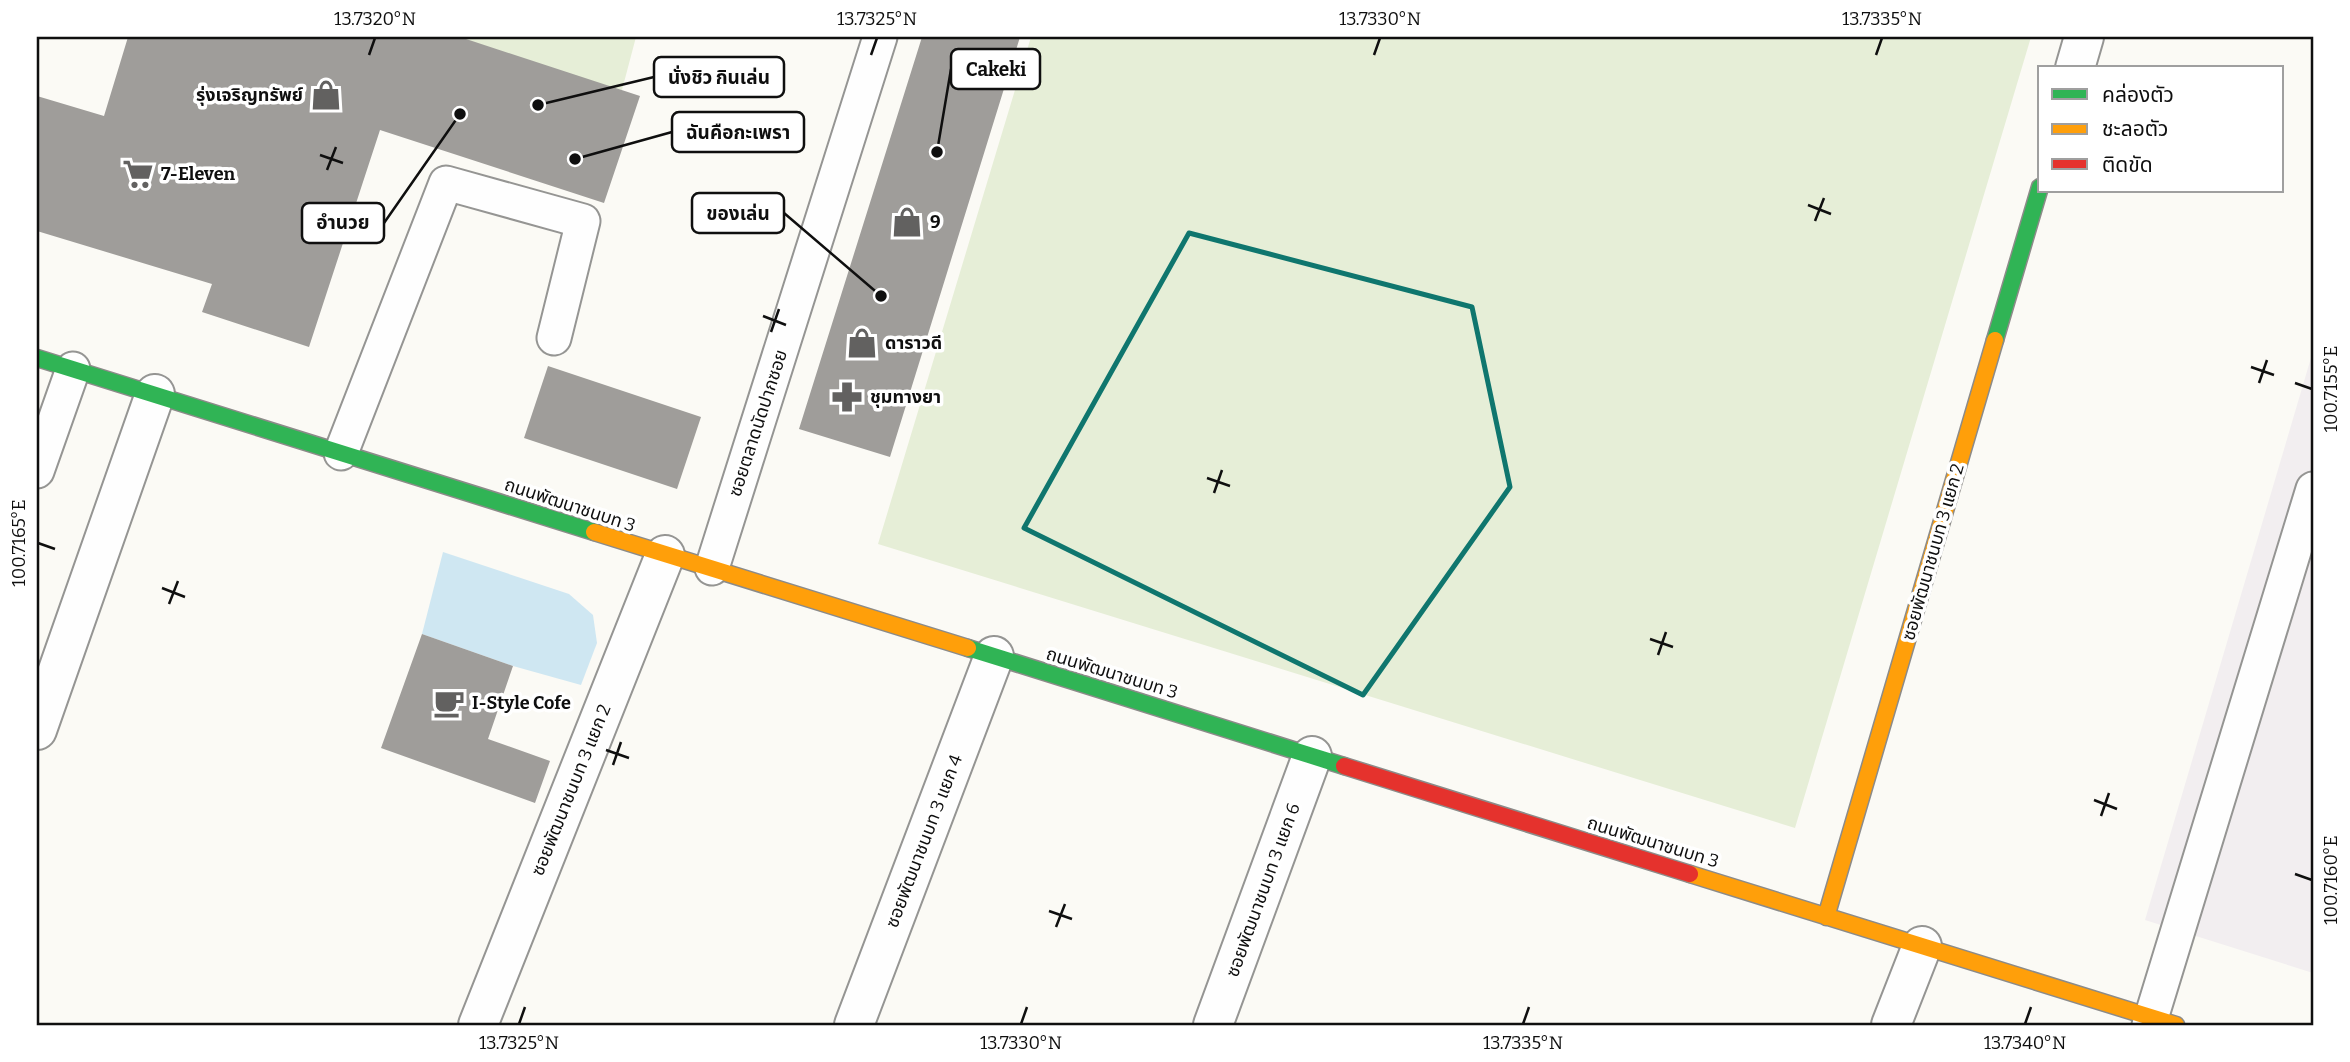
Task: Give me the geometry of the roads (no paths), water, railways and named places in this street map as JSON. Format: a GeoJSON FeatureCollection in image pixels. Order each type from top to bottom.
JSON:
{"type":"FeatureCollection","features":[{"type":"Feature","properties":{"kind":"street"},"geometry":{"type":"LineString","coordinates":[[2076,66],[2084,37]]}},
{"type":"Feature","properties":{"kind":"street","name":"ซอยพัฒนาชนบท 3 แยก 2"},"geometry":{"type":"LineString","coordinates":[[1826,917],[2039,192]]}},
{"type":"Feature","properties":{"kind":"street","name":"ถนนพัฒนาชนบท 3"},"geometry":{"type":"LineString","coordinates":[[37,358],[1922,946],[2158,1023]]}},
{"type":"Feature","properties":{"kind":"street"},"geometry":{"type":"LineString","coordinates":[[37,730],[155,394]]}},
{"type":"Feature","properties":{"kind":"street","name":"ซอยพัฒนาชนบท 3 แยก 2"},"geometry":{"type":"LineString","coordinates":[[478,1025],[665,555]]}},
{"type":"Feature","properties":{"kind":"street","name":"ซอยพัฒนาชนบท 3 แยก 4"},"geometry":{"type":"LineString","coordinates":[[854,1025],[994,656]]}},
{"type":"Feature","properties":{"kind":"street","name":"ซอยพัฒนาชนบท 3 แยก 6"},"geometry":{"type":"LineString","coordinates":[[1213,1025],[1312,756]]}},
{"type":"Feature","properties":{"kind":"street"},"geometry":{"type":"LineString","coordinates":[[1891,1025],[1922,946]]}},
{"type":"Feature","properties":{"kind":"lane","name":"ซอยตลาดนัดปากซอย"},"geometry":{"type":"LineString","coordinates":[[712,568],[880,37]]}},
{"type":"Feature","properties":{"kind":"lane"},"geometry":{"type":"LineString","coordinates":[[341,453],[446,183],[583,221],[554,338]]}},
{"type":"Feature","properties":{"kind":"lane"},"geometry":{"type":"LineString","coordinates":[[37,471],[73,369]]}},
{"type":"Feature","properties":{"kind":"lane"},"geometry":{"type":"LineString","coordinates":[[2158,1023],[2313,489]]}},
{"type":"Feature","properties":{"kind":"water"},"geometry":{"type":"Polygon","coordinates":[[[443,552],[569,594],[593,615],[597,643],[581,685],[513,666],[422,634],[443,552]]]}},
{"type":"Feature","properties":{"kind":"place","name":"รุ่งเจริญทรัพย์"},"geometry":{"type":"Point","coordinates":[326,95]}},
{"type":"Feature","properties":{"kind":"place","name":"นั่งชิว กินเล่น"},"geometry":{"type":"Point","coordinates":[538,105]}},
{"type":"Feature","properties":{"kind":"place","name":"อำนวย"},"geometry":{"type":"Point","coordinates":[460,114]}},
{"type":"Feature","properties":{"kind":"place","name":"Cakeki"},"geometry":{"type":"Point","coordinates":[937,152]}},
{"type":"Feature","properties":{"kind":"place","name":"ฉันคือกะเพรา"},"geometry":{"type":"Point","coordinates":[575,159]}},
{"type":"Feature","properties":{"kind":"place","name":"7-Eleven"},"geometry":{"type":"Point","coordinates":[138,174]}},
{"type":"Feature","properties":{"kind":"place","name":"9"},"geometry":{"type":"Point","coordinates":[907,222]}},
{"type":"Feature","properties":{"kind":"place","name":"ของเล่น"},"geometry":{"type":"Point","coordinates":[881,296]}},
{"type":"Feature","properties":{"kind":"place","name":"ดาราวดี"},"geometry":{"type":"Point","coordinates":[862,343]}},
{"type":"Feature","properties":{"kind":"place","name":"ชุมทางยา"},"geometry":{"type":"Point","coordinates":[847,397]}},
{"type":"Feature","properties":{"kind":"place","name":"I-Style Cofe"},"geometry":{"type":"Point","coordinates":[449,703]}}]}
